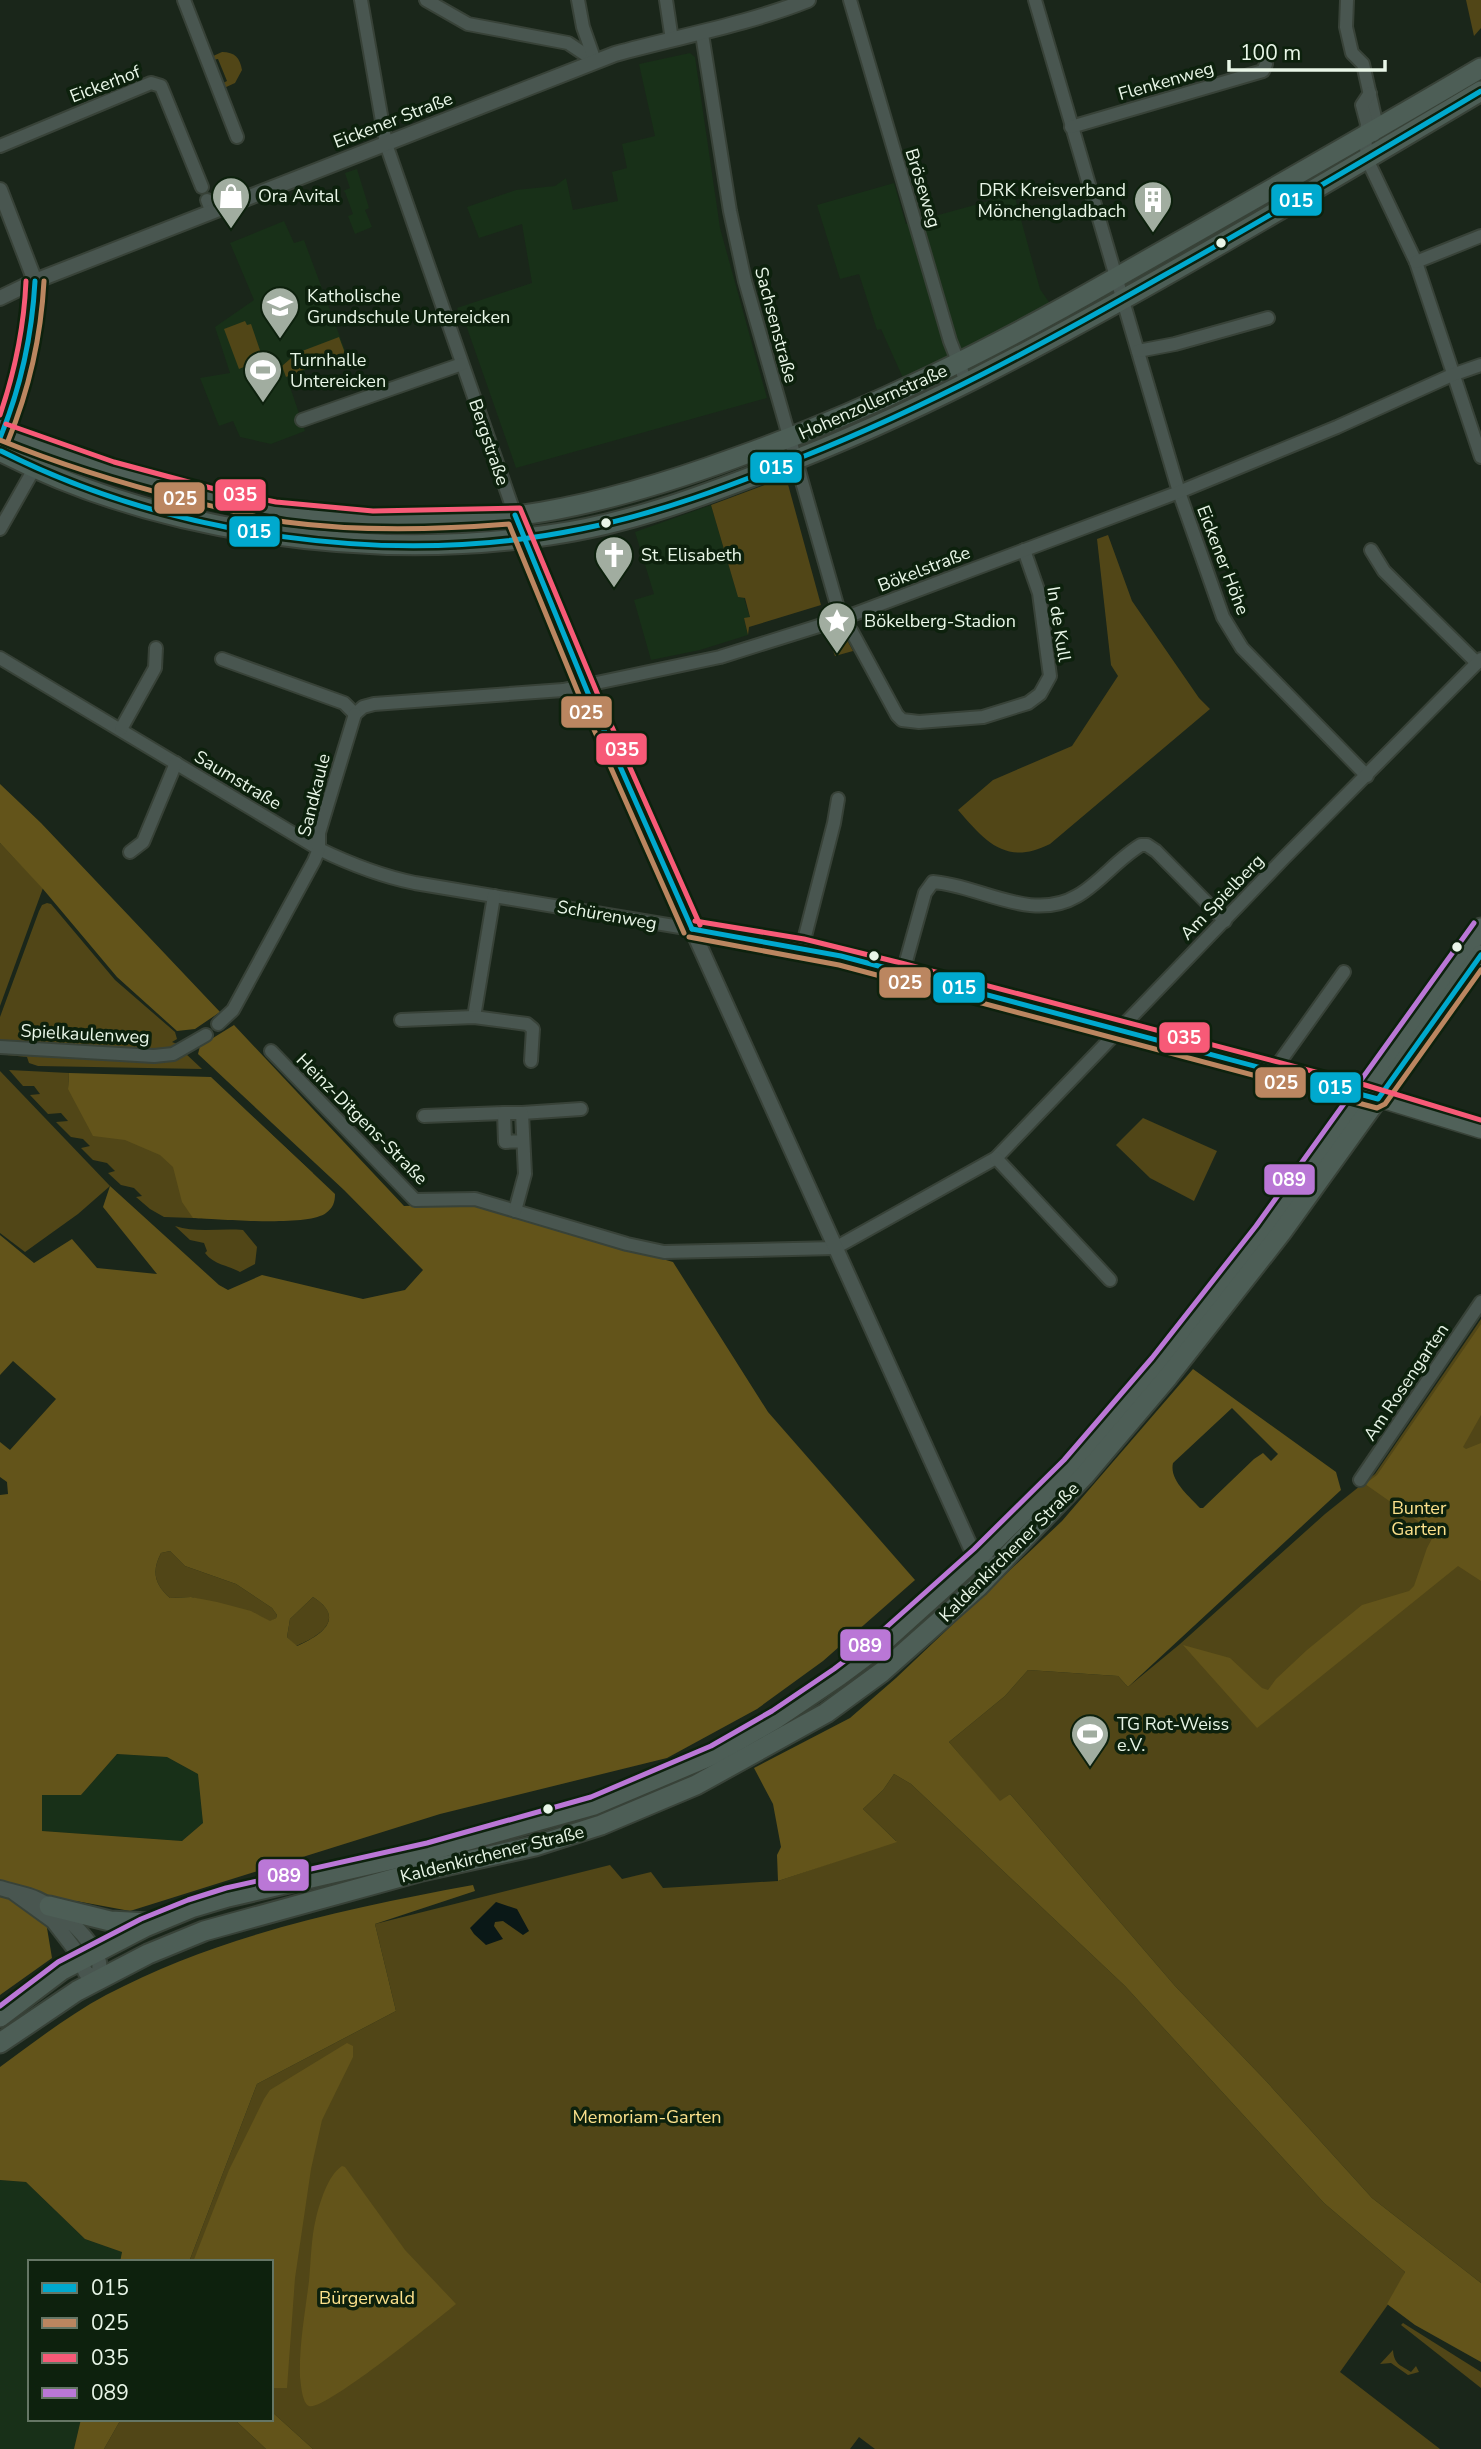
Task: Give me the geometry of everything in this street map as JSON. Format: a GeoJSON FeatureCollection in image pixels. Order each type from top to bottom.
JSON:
{"type":"FeatureCollection","features":[{"type":"Feature","properties":{"kind":"main road","name":"Hohenzollernstraße"},"geometry":{"type":"LineString","coordinates":[[1,442],[51,451],[226,502],[288,513],[377,520],[451,521],[515,515],[594,501],[682,477],[791,438],[959,365],[1047,318],[1481,68]]}},
{"type":"Feature","properties":{"kind":"main road","name":"Hohenzollernstraße"},"geometry":{"type":"LineString","coordinates":[[1,442],[34,469],[163,511],[212,523],[291,536],[380,544],[456,544],[524,538],[604,524],[675,505],[796,460],[840,443],[967,384],[1370,160],[1481,91]]}},
{"type":"Feature","properties":{"kind":"main road","name":"Bergstraße"},"geometry":{"type":"LineString","coordinates":[[515,515],[585,685],[692,929]]}},
{"type":"Feature","properties":{"kind":"main road","name":"Kaldenkirchener Straße"},"geometry":{"type":"LineString","coordinates":[[0,2043],[77,1991],[148,1954],[204,1931],[422,1871],[535,1846],[601,1825],[696,1785],[826,1713],[881,1672],[996,1569],[1084,1476],[1168,1377],[1281,1233],[1481,928]]}},
{"type":"Feature","properties":{"kind":"main road","name":"Schürenweg"},"geometry":{"type":"LineString","coordinates":[[692,929],[802,948],[903,972],[1371,1096],[1481,1129]]}},
{"type":"Feature","properties":{"kind":"main road","name":"Kaldenkirchener Straße"},"geometry":{"type":"LineString","coordinates":[[0,2017],[62,1970],[153,1923],[228,1897],[429,1851],[594,1805],[716,1754],[808,1698],[878,1647],[980,1555],[1070,1466],[1159,1364],[1481,955]]}},
{"type":"Feature","properties":{"kind":"main road"},"geometry":{"type":"LineString","coordinates":[[49,1906],[110,1921],[153,1923]]}},
{"type":"Feature","properties":{"kind":"street"},"geometry":{"type":"LineString","coordinates":[[184,0],[237,137]]}},
{"type":"Feature","properties":{"kind":"street","name":"Bergstraße"},"geometry":{"type":"LineString","coordinates":[[361,0],[387,144],[515,515]]}},
{"type":"Feature","properties":{"kind":"street"},"geometry":{"type":"LineString","coordinates":[[426,0],[468,24],[568,43],[595,61]]}},
{"type":"Feature","properties":{"kind":"street"},"geometry":{"type":"LineString","coordinates":[[578,0],[583,27],[595,61]]}},
{"type":"Feature","properties":{"kind":"street"},"geometry":{"type":"LineString","coordinates":[[666,0],[672,40]]}},
{"type":"Feature","properties":{"kind":"street","name":"Eickener Straße"},"geometry":{"type":"LineString","coordinates":[[0,298],[209,206],[387,144],[595,61],[644,46],[702,34],[808,0]]}},
{"type":"Feature","properties":{"kind":"street","name":"Bröseweg"},"geometry":{"type":"LineString","coordinates":[[850,0],[898,170],[967,384]]}},
{"type":"Feature","properties":{"kind":"street","name":"Eickener Höhe"},"geometry":{"type":"LineString","coordinates":[[1035,0],[1179,492],[1223,617],[1242,648],[1367,776]]}},
{"type":"Feature","properties":{"kind":"street"},"geometry":{"type":"LineString","coordinates":[[1347,0],[1346,27],[1350,44],[1352,52],[1363,64],[1376,122],[1369,133],[1370,160],[1416,262],[1481,457]]}},
{"type":"Feature","properties":{"kind":"street","name":"Sachsenstraße"},"geometry":{"type":"LineString","coordinates":[[702,34],[730,211],[745,281],[841,619]]}},
{"type":"Feature","properties":{"kind":"street","name":"Flenkenweg"},"geometry":{"type":"LineString","coordinates":[[1071,127],[1263,71],[1266,64]]}},
{"type":"Feature","properties":{"kind":"street","name":"Eickerhof"},"geometry":{"type":"LineString","coordinates":[[0,146],[151,83],[161,86],[202,187]]}},
{"type":"Feature","properties":{"kind":"street"},"geometry":{"type":"LineString","coordinates":[[0,190],[35,281],[26,360],[1,442]]}},
{"type":"Feature","properties":{"kind":"street"},"geometry":{"type":"LineString","coordinates":[[1416,262],[1481,236]]}},
{"type":"Feature","properties":{"kind":"street"},"geometry":{"type":"LineString","coordinates":[[1138,351],[1175,344],[1268,318]]}},
{"type":"Feature","properties":{"kind":"street"},"geometry":{"type":"LineString","coordinates":[[303,420],[462,364]]}},
{"type":"Feature","properties":{"kind":"street","name":"Bökelstraße"},"geometry":{"type":"LineString","coordinates":[[355,714],[363,707],[374,704],[563,690],[720,657],[841,619],[1179,492],[1481,365]]}},
{"type":"Feature","properties":{"kind":"street"},"geometry":{"type":"LineString","coordinates":[[0,529],[34,469],[43,456],[51,451]]}},
{"type":"Feature","properties":{"kind":"street","name":"In de Kull"},"geometry":{"type":"LineString","coordinates":[[841,619],[852,632],[902,720],[919,722],[983,717],[1028,703],[1040,694],[1049,676],[1040,593],[1024,550]]}},
{"type":"Feature","properties":{"kind":"street","name":"Am Spielberg"},"geometry":{"type":"LineString","coordinates":[[835,1248],[996,1158],[1479,661],[1384,571],[1371,550]]}},
{"type":"Feature","properties":{"kind":"street"},"geometry":{"type":"LineString","coordinates":[[121,729],[155,668],[156,648]]}},
{"type":"Feature","properties":{"kind":"street","name":"Saumstraße"},"geometry":{"type":"LineString","coordinates":[[0,658],[319,849]]}},
{"type":"Feature","properties":{"kind":"street"},"geometry":{"type":"LineString","coordinates":[[222,659],[344,703],[355,714]]}},
{"type":"Feature","properties":{"kind":"street","name":"Sandkaule"},"geometry":{"type":"LineString","coordinates":[[218,1024],[233,1010],[319,849],[319,833],[355,714]]}},
{"type":"Feature","properties":{"kind":"street","name":"Saumstraße"},"geometry":{"type":"LineString","coordinates":[[130,852],[143,842],[176,763]]}},
{"type":"Feature","properties":{"kind":"street"},"geometry":{"type":"LineString","coordinates":[[802,948],[838,799]]}},
{"type":"Feature","properties":{"kind":"street"},"geometry":{"type":"LineString","coordinates":[[903,972],[925,893],[933,882],[946,883],[1018,903],[1053,906],[1077,896],[1141,845],[1147,845],[1156,851],[1225,921]]}},
{"type":"Feature","properties":{"kind":"street","name":"Schürenweg"},"geometry":{"type":"LineString","coordinates":[[319,849],[386,877],[692,929]]}},
{"type":"Feature","properties":{"kind":"street"},"geometry":{"type":"LineString","coordinates":[[474,1017],[494,896]]}},
{"type":"Feature","properties":{"kind":"street","name":"Bergstraße"},"geometry":{"type":"LineString","coordinates":[[692,929],[970,1546],[996,1569]]}},
{"type":"Feature","properties":{"kind":"street"},"geometry":{"type":"LineString","coordinates":[[1274,1070],[1344,972]]}},
{"type":"Feature","properties":{"kind":"street"},"geometry":{"type":"LineString","coordinates":[[401,1020],[474,1017],[527,1024],[534,1029],[531,1061]]}},
{"type":"Feature","properties":{"kind":"street","name":"Spielkaulenweg"},"geometry":{"type":"LineString","coordinates":[[0,1046],[154,1056],[173,1054],[206,1035]]}},
{"type":"Feature","properties":{"kind":"street","name":"Heinz-Ditgens-Straße"},"geometry":{"type":"LineString","coordinates":[[271,1051],[415,1200],[475,1199],[627,1244],[664,1252],[835,1248]]}},
{"type":"Feature","properties":{"kind":"street"},"geometry":{"type":"LineString","coordinates":[[424,1116],[581,1109]]}},
{"type":"Feature","properties":{"kind":"street"},"geometry":{"type":"LineString","coordinates":[[504,1113],[505,1142],[523,1141]]}},
{"type":"Feature","properties":{"kind":"street"},"geometry":{"type":"LineString","coordinates":[[515,1210],[525,1174],[522,1113]]}},
{"type":"Feature","properties":{"kind":"street"},"geometry":{"type":"LineString","coordinates":[[996,1158],[1110,1280]]}},
{"type":"Feature","properties":{"kind":"street","name":"Am Rosengarten"},"geometry":{"type":"LineString","coordinates":[[1360,1480],[1481,1302]]}},
{"type":"Feature","properties":{"kind":"street"},"geometry":{"type":"LineString","coordinates":[[6,1890],[53,1921],[87,1956]]}},
{"type":"Feature","properties":{"kind":"street"},"geometry":{"type":"LineString","coordinates":[[6,1890],[49,1906],[66,1918],[80,1932],[87,1956],[86,1973],[100,1979]]}},
{"type":"Feature","properties":{"kind":"shaded area"},"geometry":{"type":"Polygon","coordinates":[[[690,53],[695,57],[720,228],[767,398],[516,468],[466,325],[463,325],[457,308],[532,283],[522,224],[479,238],[467,207],[516,190],[555,186],[566,178],[573,210],[618,201],[612,172],[627,168],[622,144],[655,136],[639,64],[690,53]]]}},
{"type":"Feature","properties":{"kind":"shaded area"},"geometry":{"type":"Polygon","coordinates":[[[357,169],[369,208],[365,210],[372,227],[355,234],[348,216],[353,214],[343,191],[350,188],[345,173],[357,169]]]}},
{"type":"Feature","properties":{"kind":"shaded area"},"geometry":{"type":"Polygon","coordinates":[[[894,183],[906,224],[1014,194],[1040,289],[1051,305],[903,378],[881,329],[877,330],[859,274],[840,279],[817,205],[894,183]]]}},
{"type":"Feature","properties":{"kind":"shaded area","name":"Katholische Grundschule Untereicken"},"geometry":{"type":"Polygon","coordinates":[[[284,221],[294,243],[304,240],[346,353],[287,378],[305,431],[271,444],[240,437],[233,421],[219,426],[200,378],[230,373],[215,327],[254,300],[230,243],[284,221]]]}},
{"type":"Feature","properties":{"kind":"shaded area"},"geometry":{"type":"Polygon","coordinates":[[[711,505],[738,597],[744,598],[750,618],[744,619],[748,635],[700,650],[651,660],[634,600],[654,594],[635,532],[711,505]]]}},
{"type":"Feature","properties":{"kind":"shaded area"},"geometry":{"type":"Polygon","coordinates":[[[117,1754],[167,1757],[198,1774],[203,1823],[182,1841],[42,1831],[41,1795],[81,1795],[117,1754]]]}},
{"type":"Feature","properties":{"kind":"shaded area"},"geometry":{"type":"Polygon","coordinates":[[[496,1902],[517,1909],[529,1931],[523,1935],[503,1921],[495,1922],[494,1926],[503,1939],[486,1945],[470,1928],[496,1902]]]}},
{"type":"Feature","properties":{"kind":"shaded area"},"geometry":{"type":"Polygon","coordinates":[[[0,2180],[26,2182],[85,2239],[122,2252],[120,2260],[28,2260],[28,2421],[81,2421],[74,2449],[0,2449],[0,2180]]]}},
{"type":"Feature","properties":{"kind":"green space"},"geometry":{"type":"Polygon","coordinates":[[[1466,0],[1481,0],[1481,28],[1474,36],[1466,0]]]}},
{"type":"Feature","properties":{"kind":"green space"},"geometry":{"type":"Polygon","coordinates":[[[222,52],[236,57],[242,70],[235,83],[224,88],[221,84],[227,81],[218,59],[212,60],[211,57],[222,52]]]}},
{"type":"Feature","properties":{"kind":"green space"},"geometry":{"type":"Polygon","coordinates":[[[245,321],[247,325],[251,324],[264,362],[261,360],[239,369],[224,329],[245,321]]]}},
{"type":"Feature","properties":{"kind":"green space"},"geometry":{"type":"Polygon","coordinates":[[[339,337],[345,353],[286,377],[282,366],[297,353],[339,337]]]}},
{"type":"Feature","properties":{"kind":"green space"},"geometry":{"type":"Polygon","coordinates":[[[786,477],[821,605],[749,627],[748,635],[744,618],[750,617],[745,598],[738,597],[711,505],[786,477]]]}},
{"type":"Feature","properties":{"kind":"green space"},"geometry":{"type":"Polygon","coordinates":[[[1108,535],[1132,601],[1199,698],[1210,709],[1050,844],[1035,850],[1009,851],[988,841],[958,810],[993,780],[1072,746],[1118,676],[1111,665],[1097,539],[1108,535]]]}},
{"type":"Feature","properties":{"kind":"green space"},"geometry":{"type":"Polygon","coordinates":[[[844,634],[853,651],[835,656],[829,639],[844,634]]]}},
{"type":"Feature","properties":{"kind":"green space"},"geometry":{"type":"Polygon","coordinates":[[[0,784],[41,823],[220,1012],[195,1029],[177,1031],[117,977],[43,889],[0,843],[0,784]]]}},
{"type":"Feature","properties":{"kind":"green space"},"geometry":{"type":"Polygon","coordinates":[[[0,843],[43,888],[0,1006],[0,843]]]}},
{"type":"Feature","properties":{"kind":"green space"},"geometry":{"type":"Polygon","coordinates":[[[51,904],[115,980],[175,1032],[177,1039],[172,1042],[182,1046],[167,1051],[0,1042],[0,1017],[39,911],[42,905],[51,904]]]}},
{"type":"Feature","properties":{"kind":"green space"},"geometry":{"type":"Polygon","coordinates":[[[234,1025],[404,1206],[468,1204],[673,1262],[768,1412],[915,1580],[823,1661],[757,1709],[667,1758],[440,1814],[130,1911],[76,1901],[47,1928],[52,1958],[0,1995],[0,1495],[8,1494],[7,1482],[0,1477],[0,1442],[10,1450],[56,1399],[13,1361],[0,1375],[0,1235],[34,1263],[72,1239],[97,1268],[157,1274],[103,1207],[110,1186],[219,1285],[228,1290],[262,1275],[363,1299],[405,1290],[423,1270],[344,1190],[198,1054],[200,1046],[234,1025]],[[170,1551],[161,1553],[155,1572],[158,1583],[170,1598],[191,1597],[251,1611],[270,1621],[276,1618],[272,1608],[236,1584],[185,1566],[170,1551]],[[313,1597],[290,1619],[287,1637],[297,1646],[315,1637],[327,1625],[329,1619],[323,1605],[313,1597]],[[117,1754],[81,1795],[42,1795],[42,1831],[182,1841],[203,1823],[198,1774],[167,1757],[117,1754]]]}},
{"type":"Feature","properties":{"kind":"green space"},"geometry":{"type":"Polygon","coordinates":[[[185,1053],[202,1069],[38,1066],[29,1063],[27,1057],[7,1055],[185,1053]]]}},
{"type":"Feature","properties":{"kind":"green space"},"geometry":{"type":"Polygon","coordinates":[[[9,1070],[69,1073],[68,1089],[230,1096],[313,1173],[277,1221],[164,1217],[136,1197],[142,1196],[134,1188],[121,1185],[108,1173],[115,1171],[107,1163],[93,1160],[81,1148],[90,1146],[83,1139],[71,1137],[56,1122],[68,1121],[61,1113],[48,1114],[30,1095],[40,1094],[34,1086],[23,1086],[9,1070]]]}},
{"type":"Feature","properties":{"kind":"green space"},"geometry":{"type":"Polygon","coordinates":[[[0,1071],[110,1186],[78,1214],[25,1252],[0,1233],[0,1071]]]}},
{"type":"Feature","properties":{"kind":"green space"},"geometry":{"type":"Polygon","coordinates":[[[69,1073],[211,1077],[335,1194],[333,1205],[326,1213],[301,1220],[193,1218],[182,1202],[173,1167],[160,1155],[125,1140],[93,1136],[68,1089],[69,1073]]]}},
{"type":"Feature","properties":{"kind":"green space"},"geometry":{"type":"Polygon","coordinates":[[[1143,1118],[1217,1151],[1194,1201],[1150,1178],[1116,1145],[1143,1118]]]}},
{"type":"Feature","properties":{"kind":"green space"},"geometry":{"type":"Polygon","coordinates":[[[175,1226],[200,1230],[243,1230],[257,1247],[255,1264],[240,1272],[217,1262],[205,1253],[207,1251],[204,1243],[190,1240],[175,1226]]]}},
{"type":"Feature","properties":{"kind":"green space","name":"Bunter Garten"},"geometry":{"type":"Polygon","coordinates":[[[1481,1319],[1481,2283],[1372,2198],[1175,1986],[1010,1794],[1000,1802],[949,1742],[1005,1696],[1028,1670],[1118,1676],[1128,1687],[1325,1514],[1375,1474],[1481,1319]]]}},
{"type":"Feature","properties":{"kind":"green space","name":"Bunter Garten"},"geometry":{"type":"Polygon","coordinates":[[[1481,1324],[1481,1415],[1463,1447],[1466,1449],[1481,1443],[1481,1581],[1458,1566],[1257,1728],[1183,1645],[1230,1658],[1262,1688],[1268,1690],[1307,1650],[1362,1605],[1409,1591],[1414,1586],[1435,1533],[1365,1484],[1377,1475],[1481,1324]]]}},
{"type":"Feature","properties":{"kind":"green space"},"geometry":{"type":"Polygon","coordinates":[[[1193,1369],[1336,1472],[1341,1490],[1128,1687],[1118,1676],[1028,1670],[1005,1696],[949,1742],[1000,1801],[1010,1794],[1175,1986],[1372,2198],[1481,2283],[1481,2362],[1415,2325],[1387,2304],[1405,2272],[1324,2203],[1125,1986],[911,1784],[894,1774],[883,1790],[863,1809],[897,1842],[778,1881],[777,1855],[781,1847],[773,1804],[754,1768],[850,1718],[1062,1521],[1193,1369]],[[1232,1408],[1173,1463],[1174,1476],[1200,1508],[1203,1508],[1254,1459],[1263,1453],[1271,1461],[1278,1454],[1232,1408]]]}},
{"type":"Feature","properties":{"kind":"green space"},"geometry":{"type":"Polygon","coordinates":[[[170,1551],[185,1566],[236,1584],[272,1608],[276,1618],[270,1622],[260,1616],[191,1597],[170,1598],[158,1583],[155,1572],[161,1553],[170,1551]]]}},
{"type":"Feature","properties":{"kind":"green space"},"geometry":{"type":"Polygon","coordinates":[[[313,1597],[328,1612],[327,1625],[314,1637],[296,1646],[287,1637],[290,1619],[313,1597]]]}},
{"type":"Feature","properties":{"kind":"green space","name":"Memoriam-Garten"},"geometry":{"type":"Polygon","coordinates":[[[894,1774],[911,1784],[1125,1986],[1324,2203],[1405,2272],[1394,2296],[1340,2372],[1440,2449],[875,2449],[859,2437],[850,2449],[313,2449],[273,2413],[273,2260],[190,2260],[257,2084],[396,2011],[375,1924],[610,1865],[622,1879],[651,1872],[663,1888],[778,1881],[896,1841],[863,1809],[883,1790],[894,1774]]]}},
{"type":"Feature","properties":{"kind":"green space"},"geometry":{"type":"Polygon","coordinates":[[[473,1885],[475,1891],[375,1924],[396,2011],[257,2084],[190,2260],[120,2260],[122,2252],[85,2239],[26,2182],[0,2180],[0,2067],[79,2011],[149,1974],[239,1940],[379,1903],[473,1885]]]}},
{"type":"Feature","properties":{"kind":"green space","name":"Bürgerwald"},"geometry":{"type":"Polygon","coordinates":[[[347,2043],[353,2046],[353,2057],[322,2120],[311,2169],[295,2278],[287,2388],[273,2388],[273,2260],[194,2260],[229,2170],[270,2090],[347,2043]]]}},
{"type":"Feature","properties":{"kind":"green space","name":"Bürgerwald"},"geometry":{"type":"Polygon","coordinates":[[[342,2166],[405,2250],[456,2304],[357,2380],[335,2395],[309,2406],[302,2393],[300,2365],[313,2233],[325,2189],[342,2166]]]}},
{"type":"Feature","properties":{"kind":"green space"},"geometry":{"type":"Polygon","coordinates":[[[1403,2323],[1481,2372],[1481,2388],[1401,2325],[1403,2323]]]}},
{"type":"Feature","properties":{"kind":"green space"},"geometry":{"type":"Polygon","coordinates":[[[1393,2350],[1398,2364],[1411,2372],[1416,2366],[1419,2372],[1408,2375],[1391,2363],[1380,2364],[1393,2350]]]}},
{"type":"Feature","properties":{"kind":"green space"},"geometry":{"type":"Polygon","coordinates":[[[273,2413],[313,2449],[266,2449],[236,2421],[273,2421],[273,2413]]]}},
{"type":"Feature","properties":{"kind":"green space"},"geometry":{"type":"Polygon","coordinates":[[[81,2421],[120,2421],[104,2449],[74,2449],[81,2421]]]}},
{"type":"Feature","properties":{"kind":"green space"},"geometry":{"type":"Polygon","coordinates":[[[120,2421],[236,2421],[266,2449],[104,2449],[120,2421]]]}},
{"type":"Feature","properties":{"kind":"transit line","name":"015"},"geometry":{"type":"LineString","coordinates":[[1,451],[67,481],[137,505],[210,524],[285,537],[360,544],[435,545],[509,540],[609,523],[748,478],[849,438],[940,395],[1117,302],[1481,91]]}},
{"type":"Feature","properties":{"kind":"transit line","name":"035"},"geometry":{"type":"LineString","coordinates":[[0,415],[18,349],[26,281]]}},
{"type":"Feature","properties":{"kind":"transit line","name":"015"},"geometry":{"type":"LineString","coordinates":[[0,438],[24,361],[35,281]]}},
{"type":"Feature","properties":{"kind":"transit line","name":"025"},"geometry":{"type":"LineString","coordinates":[[8,441],[33,363],[44,281]]}},
{"type":"Feature","properties":{"kind":"transit line","name":"035"},"geometry":{"type":"LineString","coordinates":[[6,424],[114,462],[222,491],[276,502],[373,511],[520,508],[600,700],[700,925]]}},
{"type":"Feature","properties":{"kind":"transit line","name":"025"},"geometry":{"type":"LineString","coordinates":[[0,440],[69,466],[140,487],[286,522],[398,529],[509,524],[584,707],[684,933]]}},
{"type":"Feature","properties":{"kind":"transit line","name":"015"},"geometry":{"type":"LineString","coordinates":[[515,515],[592,703],[692,929]]}},
{"type":"Feature","properties":{"kind":"transit line","name":"035"},"geometry":{"type":"LineString","coordinates":[[695,921],[804,939],[905,964],[1365,1085],[1481,1120]]}},
{"type":"Feature","properties":{"kind":"transit line","name":"089"},"geometry":{"type":"LineString","coordinates":[[0,2006],[58,1962],[141,1919],[188,1900],[226,1888],[427,1843],[591,1797],[711,1746],[772,1711],[834,1669],[872,1640],[974,1549],[1064,1460],[1152,1358],[1256,1226],[1474,923]]}},
{"type":"Feature","properties":{"kind":"transit line","name":"015"},"geometry":{"type":"LineString","coordinates":[[692,929],[841,956],[1378,1099],[1481,955]]}},
{"type":"Feature","properties":{"kind":"transit line","name":"025"},"geometry":{"type":"LineString","coordinates":[[689,937],[839,965],[1377,1108],[1385,1104],[1481,970]]}},
{"type":"Feature","properties":{"kind":"place","name":"Ora Avital"},"geometry":{"type":"Point","coordinates":[231,230]}},
{"type":"Feature","properties":{"kind":"place","name":"DRK Kreisverband Mönchengladbach"},"geometry":{"type":"Point","coordinates":[1153,234]}},
{"type":"Feature","properties":{"kind":"place","name":"Katholische Grundschule Untereicken"},"geometry":{"type":"Point","coordinates":[280,340]}},
{"type":"Feature","properties":{"kind":"place","name":"Turnhalle Untereicken"},"geometry":{"type":"Point","coordinates":[263,404]}},
{"type":"Feature","properties":{"kind":"place","name":"St. Elisabeth"},"geometry":{"type":"Point","coordinates":[614,589]}},
{"type":"Feature","properties":{"kind":"place","name":"Bökelberg-Stadion"},"geometry":{"type":"Point","coordinates":[837,655]}},
{"type":"Feature","properties":{"kind":"place","name":"TG Rot-Weiss e.V."},"geometry":{"type":"Point","coordinates":[1090,1768]}}]}
